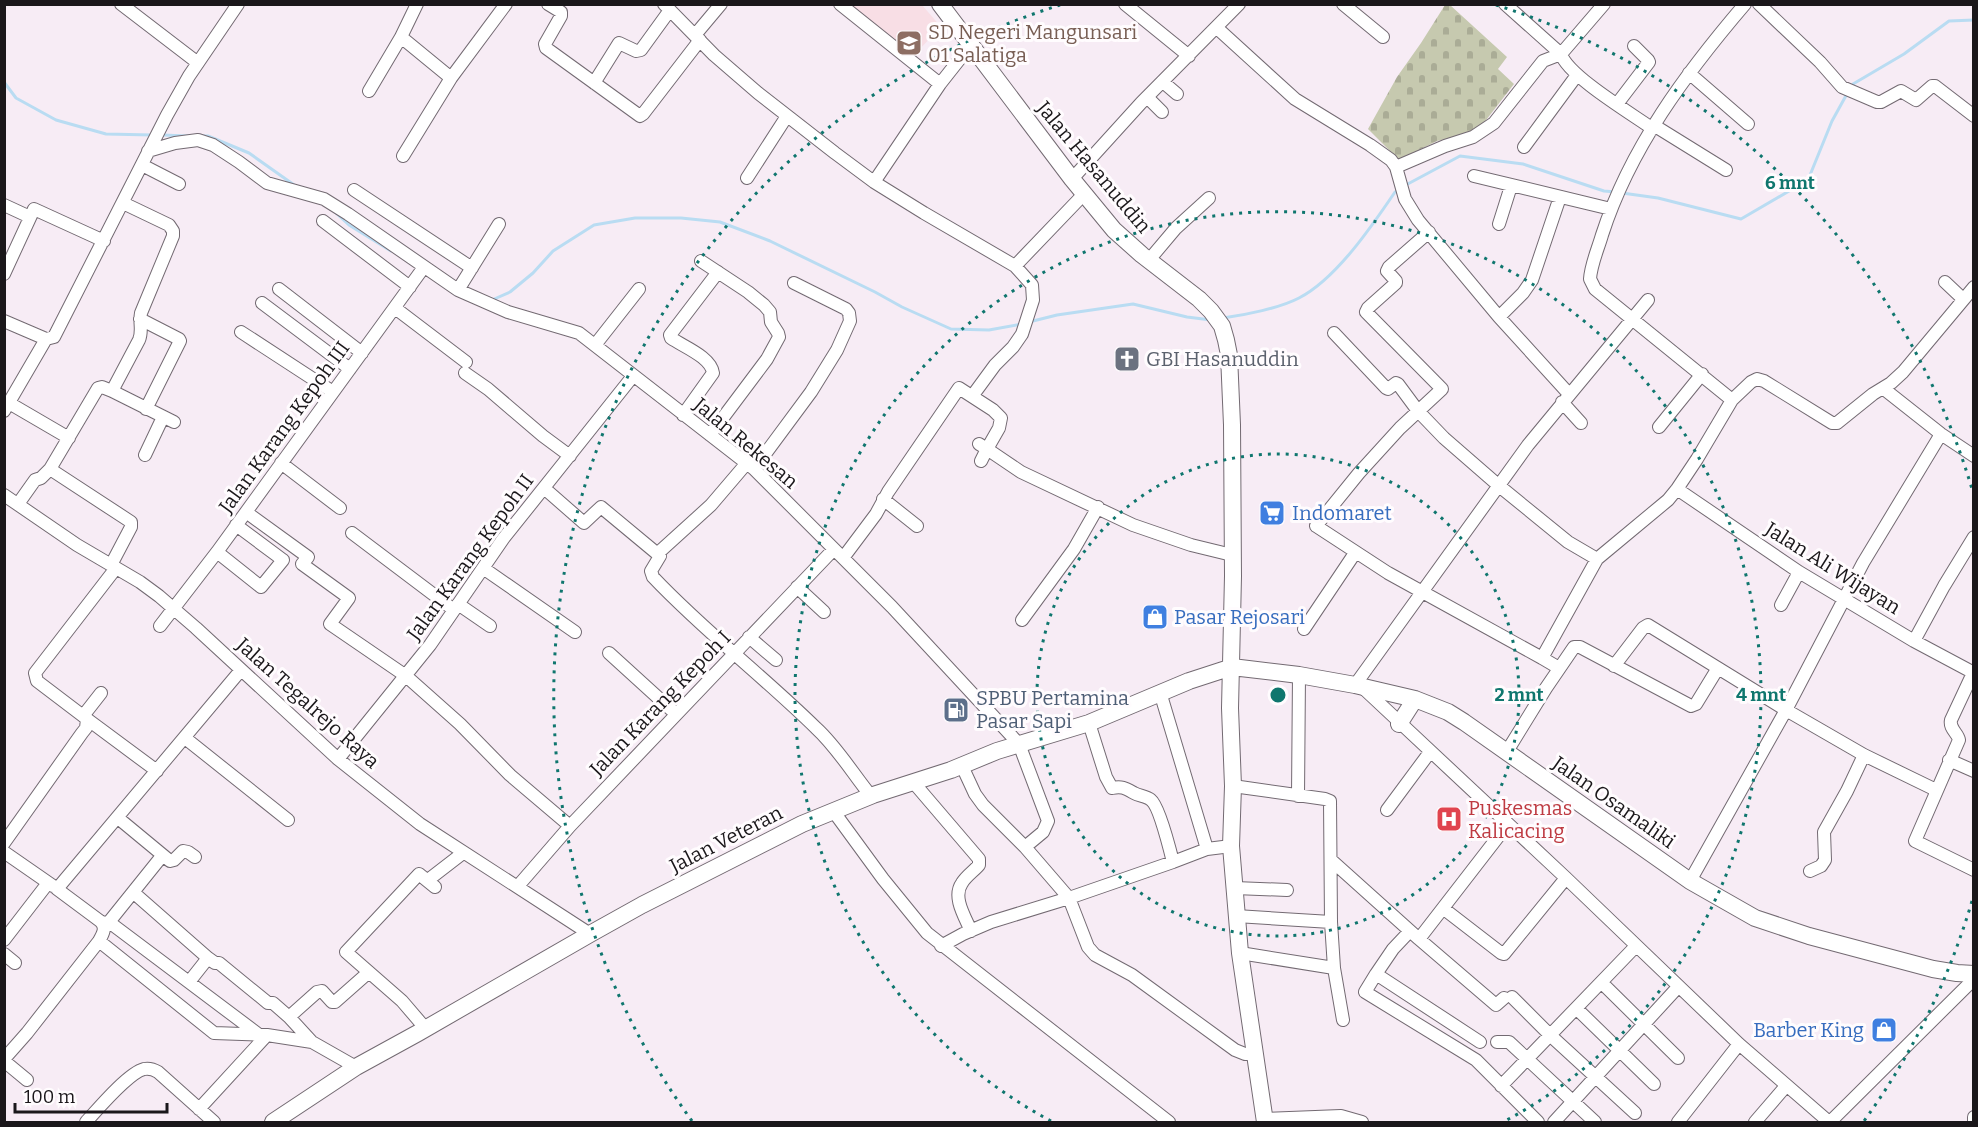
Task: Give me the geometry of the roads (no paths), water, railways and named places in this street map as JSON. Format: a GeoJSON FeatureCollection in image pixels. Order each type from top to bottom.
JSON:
{"type":"FeatureCollection","features":[{"type":"Feature","properties":{"kind":"main road","name":"Jalan Hasanuddin"},"geometry":{"type":"LineString","coordinates":[[944,6],[970,46],[1114,230],[1199,299],[1222,326],[1230,355],[1232,425],[1233,576],[1230,708],[1233,786],[1231,846],[1240,953],[1265,1121]]}},
{"type":"Feature","properties":{"kind":"main road","name":"Jalan Veteran"},"geometry":{"type":"LineString","coordinates":[[273,1122],[356,1067],[590,934],[801,824],[871,796],[962,766],[997,751],[1089,723],[1160,692],[1232,667]]}},
{"type":"Feature","properties":{"kind":"main road","name":"Jalan Osamaliki"},"geometry":{"type":"LineString","coordinates":[[1232,667],[1299,675],[1358,686],[1415,699],[1448,712],[1690,881],[1755,918],[1933,969],[1974,974]]}},
{"type":"Feature","properties":{"kind":"main road"},"geometry":{"type":"LineString","coordinates":[[1399,724],[1415,699]]}},
{"type":"Feature","properties":{"kind":"street"},"geometry":{"type":"LineString","coordinates":[[121,4],[198,63]]}},
{"type":"Feature","properties":{"kind":"street"},"geometry":{"type":"LineString","coordinates":[[4,321],[46,339],[52,339],[56,335],[167,115],[198,63],[238,4]]}},
{"type":"Feature","properties":{"kind":"street"},"geometry":{"type":"LineString","coordinates":[[369,91],[401,37],[417,4]]}},
{"type":"Feature","properties":{"kind":"street"},"geometry":{"type":"LineString","coordinates":[[403,156],[451,78],[506,4]]}},
{"type":"Feature","properties":{"kind":"street"},"geometry":{"type":"LineString","coordinates":[[548,4],[561,12],[561,16],[545,44],[546,48],[640,116],[644,114],[721,4]]}},
{"type":"Feature","properties":{"kind":"street"},"geometry":{"type":"LineString","coordinates":[[840,4],[940,84]]}},
{"type":"Feature","properties":{"kind":"street"},"geometry":{"type":"LineString","coordinates":[[1125,4],[1189,56]]}},
{"type":"Feature","properties":{"kind":"street"},"geometry":{"type":"LineString","coordinates":[[1072,179],[1239,4]]}},
{"type":"Feature","properties":{"kind":"street"},"geometry":{"type":"LineString","coordinates":[[1343,4],[1383,37]]}},
{"type":"Feature","properties":{"kind":"street"},"geometry":{"type":"LineString","coordinates":[[1505,4],[1561,54],[1563,60],[1578,75],[1617,104],[1726,171]]}},
{"type":"Feature","properties":{"kind":"street"},"geometry":{"type":"LineString","coordinates":[[1396,167],[1480,133],[1494,123],[1543,61],[1561,54],[1600,9],[1586,4]]}},
{"type":"Feature","properties":{"kind":"street"},"geometry":{"type":"LineString","coordinates":[[1732,400],[1595,289],[1590,279],[1619,187],[1689,73],[1745,4]]}},
{"type":"Feature","properties":{"kind":"street"},"geometry":{"type":"LineString","coordinates":[[1761,5],[1820,62],[1842,87],[1869,100],[1881,102],[1901,91],[1916,100],[1935,86],[1974,116]]}},
{"type":"Feature","properties":{"kind":"street"},"geometry":{"type":"LineString","coordinates":[[594,83],[619,43],[636,51],[641,50],[672,8],[714,55],[787,116],[874,182],[1015,266],[1032,285],[1034,294],[1022,334],[972,395],[1000,418],[999,428],[983,447],[981,461]]}},
{"type":"Feature","properties":{"kind":"street"},"geometry":{"type":"LineString","coordinates":[[1217,28],[1294,99],[1384,154],[1396,167],[1409,208],[1565,398],[1581,423]]}},
{"type":"Feature","properties":{"kind":"street"},"geometry":{"type":"LineString","coordinates":[[401,37],[451,78]]}},
{"type":"Feature","properties":{"kind":"street"},"geometry":{"type":"LineString","coordinates":[[874,182],[940,84],[970,46]]}},
{"type":"Feature","properties":{"kind":"street"},"geometry":{"type":"LineString","coordinates":[[1617,104],[1649,62],[1634,46]]}},
{"type":"Feature","properties":{"kind":"street"},"geometry":{"type":"LineString","coordinates":[[1689,73],[1748,124]]}},
{"type":"Feature","properties":{"kind":"street"},"geometry":{"type":"LineString","coordinates":[[1524,147],[1578,75]]}},
{"type":"Feature","properties":{"kind":"street"},"geometry":{"type":"LineString","coordinates":[[1163,82],[1177,94]]}},
{"type":"Feature","properties":{"kind":"street"},"geometry":{"type":"LineString","coordinates":[[1147,98],[1162,112]]}},
{"type":"Feature","properties":{"kind":"street"},"geometry":{"type":"LineString","coordinates":[[747,178],[787,116]]}},
{"type":"Feature","properties":{"kind":"street","name":"Jalan Rekesan"},"geometry":{"type":"LineString","coordinates":[[150,147],[198,140],[213,145],[267,183],[324,199],[348,214],[421,271],[508,312],[579,333],[750,466],[972,692],[1019,744]]}},
{"type":"Feature","properties":{"kind":"street"},"geometry":{"type":"LineString","coordinates":[[142,165],[179,184]]}},
{"type":"Feature","properties":{"kind":"street"},"geometry":{"type":"LineString","coordinates":[[1474,176],[1560,197],[1612,205]]}},
{"type":"Feature","properties":{"kind":"street"},"geometry":{"type":"LineString","coordinates":[[1499,224],[1511,186]]}},
{"type":"Feature","properties":{"kind":"street"},"geometry":{"type":"LineString","coordinates":[[354,190],[472,268]]}},
{"type":"Feature","properties":{"kind":"street"},"geometry":{"type":"LineString","coordinates":[[1015,266],[1084,194]]}},
{"type":"Feature","properties":{"kind":"street"},"geometry":{"type":"LineString","coordinates":[[1499,317],[1523,293],[1532,280],[1560,197]]}},
{"type":"Feature","properties":{"kind":"street"},"geometry":{"type":"LineString","coordinates":[[1149,260],[1176,228],[1209,198]]}},
{"type":"Feature","properties":{"kind":"street"},"geometry":{"type":"LineString","coordinates":[[112,391],[139,340],[140,319],[173,236],[173,231],[168,225],[123,203]]}},
{"type":"Feature","properties":{"kind":"street"},"geometry":{"type":"LineString","coordinates":[[4,206],[30,217]]}},
{"type":"Feature","properties":{"kind":"street"},"geometry":{"type":"LineString","coordinates":[[4,274],[34,209],[104,241]]}},
{"type":"Feature","properties":{"kind":"street"},"geometry":{"type":"LineString","coordinates":[[323,221],[410,287]]}},
{"type":"Feature","properties":{"kind":"street"},"geometry":{"type":"LineString","coordinates":[[458,290],[499,224]]}},
{"type":"Feature","properties":{"kind":"street"},"geometry":{"type":"LineString","coordinates":[[1429,232],[1389,267],[1387,271],[1396,280],[1396,284],[1366,312],[1441,387],[1441,390],[1359,473],[1316,526],[1355,553],[1559,668]]}},
{"type":"Feature","properties":{"kind":"street"},"geometry":{"type":"LineString","coordinates":[[701,261],[764,305],[770,312],[771,322],[779,338],[710,435]]}},
{"type":"Feature","properties":{"kind":"street","name":"Jalan Karang Kepoh III"},"geometry":{"type":"LineString","coordinates":[[160,626],[217,552],[421,271]]}},
{"type":"Feature","properties":{"kind":"street"},"geometry":{"type":"LineString","coordinates":[[683,415],[713,373],[713,369],[705,360],[671,338],[670,335],[718,272]]}},
{"type":"Feature","properties":{"kind":"street"},"geometry":{"type":"LineString","coordinates":[[1945,282],[1963,298]]}},
{"type":"Feature","properties":{"kind":"street"},"geometry":{"type":"LineString","coordinates":[[657,554],[750,466],[811,392],[837,350],[850,321],[849,313],[846,309],[794,283]]}},
{"type":"Feature","properties":{"kind":"street"},"geometry":{"type":"LineString","coordinates":[[1542,658],[1597,560],[1660,507],[1677,489],[1732,400],[1751,382],[1757,379],[1773,385],[1834,424],[1839,422],[1903,372],[1974,287]]}},
{"type":"Feature","properties":{"kind":"street"},"geometry":{"type":"LineString","coordinates":[[279,289],[362,353]]}},
{"type":"Feature","properties":{"kind":"street"},"geometry":{"type":"LineString","coordinates":[[595,345],[639,289]]}},
{"type":"Feature","properties":{"kind":"street"},"geometry":{"type":"LineString","coordinates":[[1648,300],[1565,398],[1498,485],[1358,686],[1566,878],[1739,1044],[1830,1122],[1974,979]]}},
{"type":"Feature","properties":{"kind":"street"},"geometry":{"type":"LineString","coordinates":[[262,303],[350,369]]}},
{"type":"Feature","properties":{"kind":"street"},"geometry":{"type":"LineString","coordinates":[[395,308],[466,367],[543,436],[570,456]]}},
{"type":"Feature","properties":{"kind":"street"},"geometry":{"type":"LineString","coordinates":[[140,319],[180,341],[146,408]]}},
{"type":"Feature","properties":{"kind":"street"},"geometry":{"type":"LineString","coordinates":[[241,332],[333,392]]}},
{"type":"Feature","properties":{"kind":"street"},"geometry":{"type":"LineString","coordinates":[[1334,333],[1386,388],[1398,384],[1418,411],[1444,438],[1498,485],[1568,542],[1597,560]]}},
{"type":"Feature","properties":{"kind":"street"},"geometry":{"type":"LineString","coordinates":[[46,339],[7,407],[69,438]]}},
{"type":"Feature","properties":{"kind":"street"},"geometry":{"type":"LineString","coordinates":[[1659,427],[1702,374]]}},
{"type":"Feature","properties":{"kind":"street","name":"Jalan Karang Kepoh II"},"geometry":{"type":"LineString","coordinates":[[338,759],[406,676],[503,539],[633,376]]}},
{"type":"Feature","properties":{"kind":"street"},"geometry":{"type":"LineString","coordinates":[[18,504],[35,480],[41,478],[50,469],[98,388],[102,387],[112,391],[169,419],[145,455]]}},
{"type":"Feature","properties":{"kind":"street"},"geometry":{"type":"LineString","coordinates":[[1884,388],[1941,434],[1974,456]]}},
{"type":"Feature","properties":{"kind":"street","name":"Jalan Karang Kepoh I"},"geometry":{"type":"LineString","coordinates":[[518,886],[570,826],[796,587],[838,554],[876,514],[883,499],[958,389],[972,395]]}},
{"type":"Feature","properties":{"kind":"street"},"geometry":{"type":"LineString","coordinates":[[1690,881],[1786,710],[1863,563],[1941,434]]}},
{"type":"Feature","properties":{"kind":"street"},"geometry":{"type":"LineString","coordinates":[[983,447],[1021,472],[1133,525],[1191,545],[1232,555]]}},
{"type":"Feature","properties":{"kind":"street"},"geometry":{"type":"LineString","coordinates":[[281,463],[340,508]]}},
{"type":"Feature","properties":{"kind":"street"},"geometry":{"type":"LineString","coordinates":[[50,469],[131,522],[131,527],[114,566],[35,673],[37,681],[157,771]]}},
{"type":"Feature","properties":{"kind":"street"},"geometry":{"type":"LineString","coordinates":[[544,488],[585,523],[599,507],[603,508],[657,554],[660,558],[651,571],[653,577],[733,654],[818,729],[871,796]]}},
{"type":"Feature","properties":{"kind":"street","name":"Jalan Ali Wijayan"},"geometry":{"type":"LineString","coordinates":[[1677,489],[1799,572],[1914,641],[1973,673]]}},
{"type":"Feature","properties":{"kind":"street","name":"Jalan Tegalrejo Raya"},"geometry":{"type":"LineString","coordinates":[[4,495],[77,545],[140,582],[174,608],[338,759],[420,824],[590,934]]}},
{"type":"Feature","properties":{"kind":"street"},"geometry":{"type":"LineString","coordinates":[[883,499],[917,526]]}},
{"type":"Feature","properties":{"kind":"street"},"geometry":{"type":"LineString","coordinates":[[1022,620],[1074,549],[1098,507]]}},
{"type":"Feature","properties":{"kind":"street"},"geometry":{"type":"LineString","coordinates":[[246,512],[308,556],[302,564],[349,598],[330,624],[406,676],[460,724],[510,775],[570,826]]}},
{"type":"Feature","properties":{"kind":"street"},"geometry":{"type":"LineString","coordinates":[[217,552],[261,587],[283,560],[236,525]]}},
{"type":"Feature","properties":{"kind":"street"},"geometry":{"type":"LineString","coordinates":[[352,533],[456,607],[490,626]]}},
{"type":"Feature","properties":{"kind":"street"},"geometry":{"type":"LineString","coordinates":[[1914,641],[1974,537]]}},
{"type":"Feature","properties":{"kind":"street"},"geometry":{"type":"LineString","coordinates":[[1304,629],[1355,553]]}},
{"type":"Feature","properties":{"kind":"street"},"geometry":{"type":"LineString","coordinates":[[483,568],[575,632]]}},
{"type":"Feature","properties":{"kind":"street"},"geometry":{"type":"LineString","coordinates":[[1781,604],[1799,572]]}},
{"type":"Feature","properties":{"kind":"street"},"geometry":{"type":"LineString","coordinates":[[796,587],[824,612]]}},
{"type":"Feature","properties":{"kind":"street"},"geometry":{"type":"LineString","coordinates":[[1614,666],[1643,628],[1648,626],[1864,755],[1936,790]]}},
{"type":"Feature","properties":{"kind":"street"},"geometry":{"type":"LineString","coordinates":[[750,637],[776,660]]}},
{"type":"Feature","properties":{"kind":"street"},"geometry":{"type":"LineString","coordinates":[[1506,753],[1559,668],[1577,646],[1693,707],[1718,668]]}},
{"type":"Feature","properties":{"kind":"street"},"geometry":{"type":"LineString","coordinates":[[609,653],[676,714]]}},
{"type":"Feature","properties":{"kind":"street"},"geometry":{"type":"LineString","coordinates":[[4,940],[118,818],[241,670]]}},
{"type":"Feature","properties":{"kind":"street"},"geometry":{"type":"LineString","coordinates":[[1973,673],[1951,720],[1951,726],[1959,740],[1915,841],[1974,870]]}},
{"type":"Feature","properties":{"kind":"street"},"geometry":{"type":"LineString","coordinates":[[1298,796],[1299,675]]}},
{"type":"Feature","properties":{"kind":"street"},"geometry":{"type":"LineString","coordinates":[[1160,692],[1207,849]]}},
{"type":"Feature","properties":{"kind":"street"},"geometry":{"type":"LineString","coordinates":[[4,843],[82,733],[87,724],[85,717],[101,693]]}},
{"type":"Feature","properties":{"kind":"street"},"geometry":{"type":"LineString","coordinates":[[1089,723],[1106,777],[1112,788],[1120,786],[1155,804],[1173,862]]}},
{"type":"Feature","properties":{"kind":"street"},"geometry":{"type":"LineString","coordinates":[[185,738],[288,820]]}},
{"type":"Feature","properties":{"kind":"street"},"geometry":{"type":"LineString","coordinates":[[1019,744],[1048,821],[1043,832],[1025,848]]}},
{"type":"Feature","properties":{"kind":"street"},"geometry":{"type":"LineString","coordinates":[[1387,810],[1430,752]]}},
{"type":"Feature","properties":{"kind":"street"},"geometry":{"type":"LineString","coordinates":[[1810,871],[1821,866],[1825,860],[1824,832],[1864,755]]}},
{"type":"Feature","properties":{"kind":"street"},"geometry":{"type":"LineString","coordinates":[[1949,760],[1974,771]]}},
{"type":"Feature","properties":{"kind":"street"},"geometry":{"type":"LineString","coordinates":[[962,766],[975,794],[1070,898],[1088,947],[1098,958],[1132,975],[1235,1050],[1245,1054],[1255,1054]]}},
{"type":"Feature","properties":{"kind":"street"},"geometry":{"type":"LineString","coordinates":[[914,783],[978,860],[979,865],[957,891],[971,931]]}},
{"type":"Feature","properties":{"kind":"street"},"geometry":{"type":"LineString","coordinates":[[1233,786],[1329,801],[1331,922],[1334,968],[1343,1020]]}},
{"type":"Feature","properties":{"kind":"street"},"geometry":{"type":"LineString","coordinates":[[834,812],[889,887],[927,933],[941,946],[1169,1122]]}},
{"type":"Feature","properties":{"kind":"street"},"geometry":{"type":"LineString","coordinates":[[118,818],[172,862],[183,851],[195,857]]}},
{"type":"Feature","properties":{"kind":"street"},"geometry":{"type":"LineString","coordinates":[[1508,824],[1444,909],[1414,935],[1393,949],[1365,992],[1470,1056],[1487,1080],[1502,1086],[1538,1122]]}},
{"type":"Feature","properties":{"kind":"street"},"geometry":{"type":"LineString","coordinates":[[941,946],[991,922],[1070,898],[1207,849],[1231,846]]}},
{"type":"Feature","properties":{"kind":"street"},"geometry":{"type":"LineString","coordinates":[[4,852],[262,1034]]}},
{"type":"Feature","properties":{"kind":"street"},"geometry":{"type":"LineString","coordinates":[[426,1029],[402,1001],[348,954],[347,949],[419,874],[432,884],[463,853]]}},
{"type":"Feature","properties":{"kind":"street"},"geometry":{"type":"LineString","coordinates":[[27,1080],[4,1060],[99,941],[106,923],[134,893],[162,856]]}},
{"type":"Feature","properties":{"kind":"street"},"geometry":{"type":"LineString","coordinates":[[1331,860],[1496,1005],[1508,997],[1635,1113]]}},
{"type":"Feature","properties":{"kind":"street"},"geometry":{"type":"LineString","coordinates":[[1444,909],[1501,954],[1504,954],[1566,878]]}},
{"type":"Feature","properties":{"kind":"street"},"geometry":{"type":"LineString","coordinates":[[1235,888],[1287,890]]}},
{"type":"Feature","properties":{"kind":"street"},"geometry":{"type":"LineString","coordinates":[[134,893],[208,958],[219,963],[268,1003],[273,1003],[312,1042],[356,1067]]}},
{"type":"Feature","properties":{"kind":"street"},"geometry":{"type":"LineString","coordinates":[[1236,916],[1331,922]]}},
{"type":"Feature","properties":{"kind":"street"},"geometry":{"type":"LineString","coordinates":[[99,941],[214,1033],[262,1034],[312,1042]]}},
{"type":"Feature","properties":{"kind":"street"},"geometry":{"type":"LineString","coordinates":[[1502,1086],[1636,946]]}},
{"type":"Feature","properties":{"kind":"street"},"geometry":{"type":"LineString","coordinates":[[1240,953],[1334,968]]}},
{"type":"Feature","properties":{"kind":"street"},"geometry":{"type":"LineString","coordinates":[[4,954],[15,963]]}},
{"type":"Feature","properties":{"kind":"street"},"geometry":{"type":"LineString","coordinates":[[189,982],[208,958]]}},
{"type":"Feature","properties":{"kind":"street"},"geometry":{"type":"LineString","coordinates":[[289,1017],[317,992],[322,991],[332,1002],[335,1002],[369,972]]}},
{"type":"Feature","properties":{"kind":"street"},"geometry":{"type":"LineString","coordinates":[[1376,974],[1480,1042]]}},
{"type":"Feature","properties":{"kind":"street"},"geometry":{"type":"LineString","coordinates":[[1602,983],[1678,1058]]}},
{"type":"Feature","properties":{"kind":"street"},"geometry":{"type":"LineString","coordinates":[[1554,1122],[1678,987]]}},
{"type":"Feature","properties":{"kind":"street"},"geometry":{"type":"LineString","coordinates":[[1577,1009],[1654,1084]]}},
{"type":"Feature","properties":{"kind":"street"},"geometry":{"type":"LineString","coordinates":[[199,1109],[262,1034]]}},
{"type":"Feature","properties":{"kind":"street"},"geometry":{"type":"LineString","coordinates":[[1497,1042],[1509,1042],[1595,1122]]}},
{"type":"Feature","properties":{"kind":"street"},"geometry":{"type":"LineString","coordinates":[[1678,1122],[1739,1044]]}},
{"type":"Feature","properties":{"kind":"street"},"geometry":{"type":"LineString","coordinates":[[90,1121],[116,1090],[136,1073],[144,1069],[153,1069],[214,1122]]}},
{"type":"Feature","properties":{"kind":"street"},"geometry":{"type":"LineString","coordinates":[[1755,1122],[1786,1086]]}},
{"type":"Feature","properties":{"kind":"street"},"geometry":{"type":"LineString","coordinates":[[1265,1121],[1341,1116],[1362,1122]]}},
{"type":"Feature","properties":{"kind":"waterway"},"geometry":{"type":"LineString","coordinates":[[1852,86],[1904,54],[1949,21],[1974,20]]}},
{"type":"Feature","properties":{"kind":"waterway"},"geometry":{"type":"LineString","coordinates":[[4,82],[16,98],[56,120],[106,134],[152,135]]}},
{"type":"Feature","properties":{"kind":"waterway"},"geometry":{"type":"LineString","coordinates":[[1622,193],[1658,198],[1741,219],[1808,180],[1832,121],[1848,92]]}},
{"type":"Feature","properties":{"kind":"waterway"},"geometry":{"type":"LineString","coordinates":[[162,135],[188,136]]}},
{"type":"Feature","properties":{"kind":"waterway"},"geometry":{"type":"LineString","coordinates":[[204,136],[249,153],[297,187]]}},
{"type":"Feature","properties":{"kind":"waterway"},"geometry":{"type":"LineString","coordinates":[[1404,186],[1460,156],[1523,164],[1604,191],[1616,192]]}},
{"type":"Feature","properties":{"kind":"waterway"},"geometry":{"type":"LineString","coordinates":[[1223,318],[1282,305],[1313,289],[1340,265],[1395,192],[1399,190]]}},
{"type":"Feature","properties":{"kind":"waterway"},"geometry":{"type":"LineString","coordinates":[[335,212],[349,225],[391,251]]}},
{"type":"Feature","properties":{"kind":"waterway"},"geometry":{"type":"LineString","coordinates":[[492,300],[510,292],[533,273],[553,251],[594,225],[635,218],[681,218],[720,222],[770,241],[951,329],[989,330],[1022,324]]}},
{"type":"Feature","properties":{"kind":"waterway"},"geometry":{"type":"LineString","coordinates":[[1029,322],[1057,315],[1133,304],[1187,317],[1211,320]]}},
{"type":"Feature","properties":{"kind":"place","name":"SD Negeri Mangunsari 01 Salatiga"},"geometry":{"type":"Point","coordinates":[909,43]}},
{"type":"Feature","properties":{"kind":"place","name":"GBI Hasanuddin"},"geometry":{"type":"Point","coordinates":[1127,359]}},
{"type":"Feature","properties":{"kind":"place","name":"Indomaret"},"geometry":{"type":"Point","coordinates":[1272,513]}},
{"type":"Feature","properties":{"kind":"place","name":"Pasar Rejosari"},"geometry":{"type":"Point","coordinates":[1155,617]}},
{"type":"Feature","properties":{"kind":"place","name":"SPBU Pertamina Pasar Sapi"},"geometry":{"type":"Point","coordinates":[956,710]}},
{"type":"Feature","properties":{"kind":"place","name":"Puskesmas Kalicacing"},"geometry":{"type":"Point","coordinates":[1449,819]}},
{"type":"Feature","properties":{"kind":"place","name":"Barber King"},"geometry":{"type":"Point","coordinates":[1884,1030]}}]}
